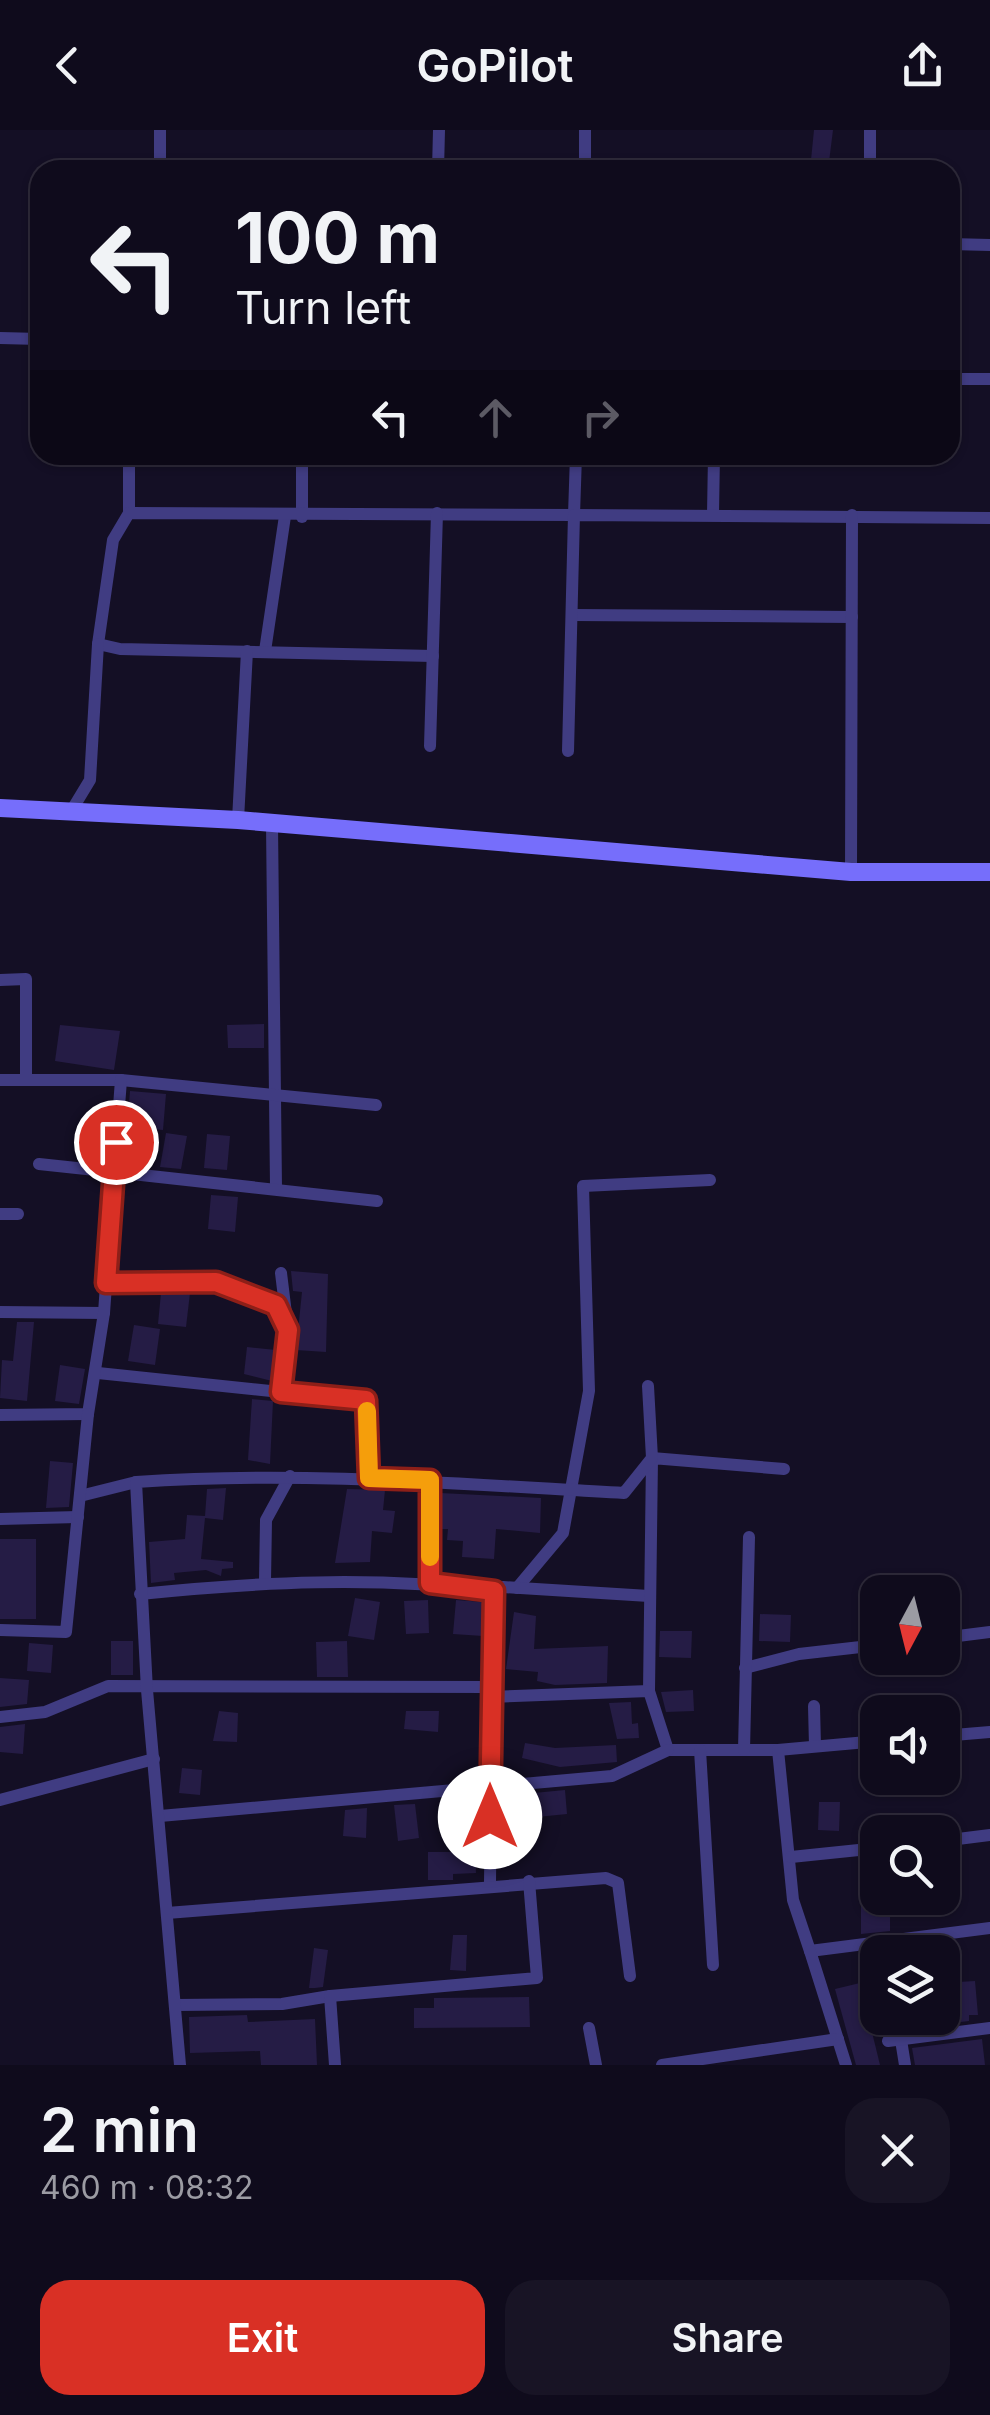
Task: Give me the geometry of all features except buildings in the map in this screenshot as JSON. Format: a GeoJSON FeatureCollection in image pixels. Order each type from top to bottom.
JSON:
{"type":"FeatureCollection","features":[{"type":"Feature","properties":{"kind":"street"},"geometry":{"type":"LineString","coordinates":[[160,130],[160,160]]}},
{"type":"Feature","properties":{"kind":"street"},"geometry":{"type":"LineString","coordinates":[[438,160],[439,130]]}},
{"type":"Feature","properties":{"kind":"street"},"geometry":{"type":"LineString","coordinates":[[584,160],[585,130]]}},
{"type":"Feature","properties":{"kind":"street"},"geometry":{"type":"LineString","coordinates":[[870,130],[870,160]]}},
{"type":"Feature","properties":{"kind":"street"},"geometry":{"type":"LineString","coordinates":[[960,244],[990,244]]}},
{"type":"Feature","properties":{"kind":"street"},"geometry":{"type":"LineString","coordinates":[[0,338],[30,340]]}},
{"type":"Feature","properties":{"kind":"street"},"geometry":{"type":"LineString","coordinates":[[960,380],[990,380]]}},
{"type":"Feature","properties":{"kind":"street"},"geometry":{"type":"LineString","coordinates":[[70,814],[90,780],[98,644],[113,540],[129,514],[129,465]]}},
{"type":"Feature","properties":{"kind":"street"},"geometry":{"type":"LineString","coordinates":[[302,465],[302,517]]}},
{"type":"Feature","properties":{"kind":"street"},"geometry":{"type":"LineString","coordinates":[[568,751],[576,465]]}},
{"type":"Feature","properties":{"kind":"street"},"geometry":{"type":"LineString","coordinates":[[713,514],[714,465]]}},
{"type":"Feature","properties":{"kind":"street"},"geometry":{"type":"LineString","coordinates":[[430,746],[437,513]]}},
{"type":"Feature","properties":{"kind":"street"},"geometry":{"type":"LineString","coordinates":[[129,514],[990,518]]}},
{"type":"Feature","properties":{"kind":"street"},"geometry":{"type":"LineString","coordinates":[[850,872],[852,515]]}},
{"type":"Feature","properties":{"kind":"street"},"geometry":{"type":"LineString","coordinates":[[265,652],[285,516]]}},
{"type":"Feature","properties":{"kind":"street"},"geometry":{"type":"LineString","coordinates":[[573,615],[852,617]]}},
{"type":"Feature","properties":{"kind":"street"},"geometry":{"type":"LineString","coordinates":[[98,644],[120,648],[432,656]]}},
{"type":"Feature","properties":{"kind":"street"},"geometry":{"type":"LineString","coordinates":[[238,820],[246,651]]}},
{"type":"Feature","properties":{"kind":"street"},"geometry":{"type":"LineString","coordinates":[[0,808],[238,820],[850,872],[990,872]]}},
{"type":"Feature","properties":{"kind":"street"},"geometry":{"type":"LineString","coordinates":[[272,824],[276,1186]]}},
{"type":"Feature","properties":{"kind":"street"},"geometry":{"type":"LineString","coordinates":[[0,980],[26,979],[26,1080]]}},
{"type":"Feature","properties":{"kind":"street"},"geometry":{"type":"LineString","coordinates":[[0,1080],[121,1080],[376,1105]]}},
{"type":"Feature","properties":{"kind":"street"},"geometry":{"type":"LineString","coordinates":[[0,1630],[66,1632],[88,1414],[98,1373],[104,1313],[121,1080]]}},
{"type":"Feature","properties":{"kind":"street"},"geometry":{"type":"LineString","coordinates":[[39,1164],[276,1186],[377,1201]]}},
{"type":"Feature","properties":{"kind":"street"},"geometry":{"type":"LineString","coordinates":[[517,1588],[563,1534],[589,1391],[583,1186],[710,1180]]}},
{"type":"Feature","properties":{"kind":"street"},"geometry":{"type":"LineString","coordinates":[[0,1214],[18,1214]]}},
{"type":"Feature","properties":{"kind":"street"},"geometry":{"type":"LineString","coordinates":[[280,1273],[288,1330],[281,1392]]}},
{"type":"Feature","properties":{"kind":"street"},"geometry":{"type":"LineString","coordinates":[[106,1283],[216,1282],[276,1305],[288,1330]]}},
{"type":"Feature","properties":{"kind":"street"},"geometry":{"type":"LineString","coordinates":[[0,1312],[104,1313]]}},
{"type":"Feature","properties":{"kind":"street"},"geometry":{"type":"LineString","coordinates":[[98,1373],[366,1400],[369,1478]]}},
{"type":"Feature","properties":{"kind":"street"},"geometry":{"type":"LineString","coordinates":[[648,1386],[652,1458],[648,1691],[668,1750]]}},
{"type":"Feature","properties":{"kind":"street"},"geometry":{"type":"LineString","coordinates":[[0,1415],[88,1414]]}},
{"type":"Feature","properties":{"kind":"street"},"geometry":{"type":"LineString","coordinates":[[80,1496],[136,1482],[290,1476],[430,1480],[624,1493],[652,1458]]}},
{"type":"Feature","properties":{"kind":"street"},"geometry":{"type":"LineString","coordinates":[[652,1458],[784,1470]]}},
{"type":"Feature","properties":{"kind":"street"},"geometry":{"type":"LineString","coordinates":[[265,1581],[266,1520],[290,1476]]}},
{"type":"Feature","properties":{"kind":"street"},"geometry":{"type":"LineString","coordinates":[[430,1480],[430,1583]]}},
{"type":"Feature","properties":{"kind":"street"},"geometry":{"type":"LineString","coordinates":[[136,1482],[147,1690],[180,2065]]}},
{"type":"Feature","properties":{"kind":"street"},"geometry":{"type":"LineString","coordinates":[[0,1519],[78,1517]]}},
{"type":"Feature","properties":{"kind":"street"},"geometry":{"type":"LineString","coordinates":[[744,1750],[749,1537]]}},
{"type":"Feature","properties":{"kind":"street"},"geometry":{"type":"LineString","coordinates":[[140,1594],[265,1581],[430,1583],[494,1591],[517,1588],[649,1596]]}},
{"type":"Feature","properties":{"kind":"street"},"geometry":{"type":"LineString","coordinates":[[490,1884],[494,1591]]}},
{"type":"Feature","properties":{"kind":"street"},"geometry":{"type":"LineString","coordinates":[[960,1636],[990,1632]]}},
{"type":"Feature","properties":{"kind":"street"},"geometry":{"type":"LineString","coordinates":[[746,1668],[799,1654],[860,1647]]}},
{"type":"Feature","properties":{"kind":"street"},"geometry":{"type":"LineString","coordinates":[[0,1717],[46,1712],[108,1686],[147,1690],[648,1691]]}},
{"type":"Feature","properties":{"kind":"street"},"geometry":{"type":"LineString","coordinates":[[814,1706],[815,1746]]}},
{"type":"Feature","properties":{"kind":"street"},"geometry":{"type":"LineString","coordinates":[[960,1734],[990,1732]]}},
{"type":"Feature","properties":{"kind":"street"},"geometry":{"type":"LineString","coordinates":[[160,1816],[612,1776],[668,1750],[778,1750],[860,1742]]}},
{"type":"Feature","properties":{"kind":"street"},"geometry":{"type":"LineString","coordinates":[[700,1750],[714,1965]]}},
{"type":"Feature","properties":{"kind":"street"},"geometry":{"type":"LineString","coordinates":[[778,1750],[793,1900],[846,2065]]}},
{"type":"Feature","properties":{"kind":"street"},"geometry":{"type":"LineString","coordinates":[[0,1800],[154,1759]]}},
{"type":"Feature","properties":{"kind":"street"},"geometry":{"type":"LineString","coordinates":[[960,1838],[990,1835]]}},
{"type":"Feature","properties":{"kind":"street"},"geometry":{"type":"LineString","coordinates":[[790,1858],[860,1850]]}},
{"type":"Feature","properties":{"kind":"street"},"geometry":{"type":"LineString","coordinates":[[168,1912],[606,1878],[618,1883],[630,1976]]}},
{"type":"Feature","properties":{"kind":"street"},"geometry":{"type":"LineString","coordinates":[[175,2005],[282,2004],[330,1996],[537,1978],[529,1881]]}},
{"type":"Feature","properties":{"kind":"street"},"geometry":{"type":"LineString","coordinates":[[810,1951],[990,1928]]}},
{"type":"Feature","properties":{"kind":"street"},"geometry":{"type":"LineString","coordinates":[[330,1996],[335,2065]]}},
{"type":"Feature","properties":{"kind":"street"},"geometry":{"type":"LineString","coordinates":[[589,2028],[596,2065]]}},
{"type":"Feature","properties":{"kind":"street"},"geometry":{"type":"LineString","coordinates":[[905,2065],[894,2040],[990,2028]]}},
{"type":"Feature","properties":{"kind":"street"},"geometry":{"type":"LineString","coordinates":[[662,2065],[838,2040]]}},
{"type":"Feature","properties":{"kind":"slow traffic"},"geometry":{"type":"LineString","coordinates":[[367,1411],[369,1478],[430,1480],[430,1557]]}},
{"type":"Feature","properties":{"kind":"route"},"geometry":{"type":"LineString","coordinates":[[116,1142],[106,1283],[216,1282],[276,1305],[288,1330],[281,1392],[366,1400],[369,1478],[430,1480],[430,1583],[494,1591],[490,1817]]}}]}
